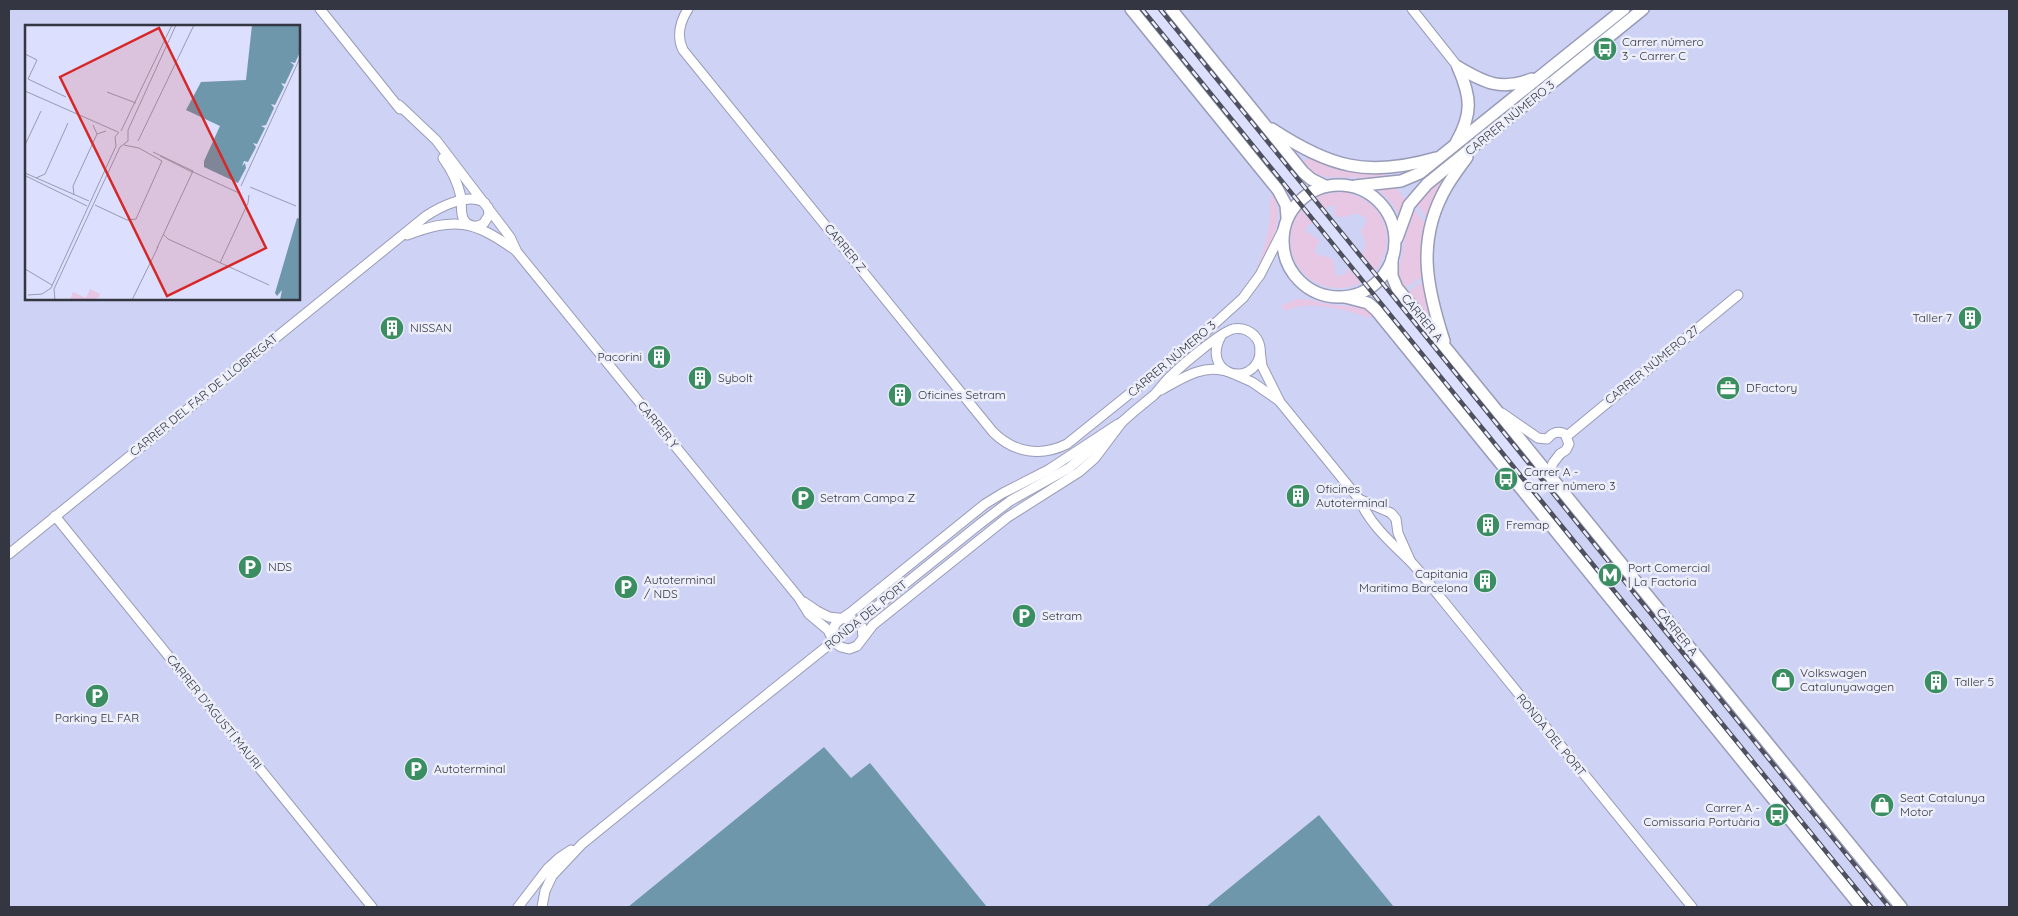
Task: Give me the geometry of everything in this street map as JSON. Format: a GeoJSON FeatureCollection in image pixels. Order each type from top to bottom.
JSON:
{"type":"FeatureCollection","features":[{"type":"Feature","properties":{"kind":"main road"},"geometry":{"type":"LineString","coordinates":[[1131,9],[1278,190],[1286,205],[1284,252],[1294,276],[1312,291],[1332,297],[1345,297],[1368,303],[1376,310],[1861,907]]}},
{"type":"Feature","properties":{"kind":"main road"},"geometry":{"type":"LineString","coordinates":[[1171,9],[1308,176],[1325,186]]}},
{"type":"Feature","properties":{"kind":"main road","name":"CARRER NÚMERO 3"},"geometry":{"type":"LineString","coordinates":[[1350,186],[1388,183],[1412,178],[1454,147],[1624,9]]}},
{"type":"Feature","properties":{"kind":"main road","name":"CARRER NÚMERO 3"},"geometry":{"type":"LineString","coordinates":[[1395,242],[1406,212],[1418,194],[1439,174],[1643,9]]}},
{"type":"Feature","properties":{"kind":"main road"},"geometry":{"type":"LineString","coordinates":[[1458,67],[1496,85],[1521,84],[1543,75]]}},
{"type":"Feature","properties":{"kind":"main road"},"geometry":{"type":"LineString","coordinates":[[1454,147],[1465,124],[1469,104],[1467,88],[1458,67]]}},
{"type":"Feature","properties":{"kind":"main road"},"geometry":{"type":"LineString","coordinates":[[1263,122],[1313,154],[1351,166],[1388,168],[1412,165],[1442,156]]}},
{"type":"Feature","properties":{"kind":"main road"},"geometry":{"type":"LineString","coordinates":[[1446,348],[1427,279],[1426,255],[1428,236],[1436,209],[1444,192],[1471,150]]}},
{"type":"Feature","properties":{"kind":"main road"},"geometry":{"type":"LineString","coordinates":[[1286,220],[1296,202],[1314,189],[1325,186],[1350,186],[1366,192],[1379,200],[1384,206],[1392,220],[1395,242],[1392,258],[1385,272],[1375,284],[1362,292],[1345,297]]}},
{"type":"Feature","properties":{"kind":"main road","name":"CARRER A"},"geometry":{"type":"LineString","coordinates":[[1392,258],[1392,276],[1397,288],[1901,907]]}},
{"type":"Feature","properties":{"kind":"street"},"geometry":{"type":"LineString","coordinates":[[320,9],[399,105],[431,134],[510,236],[517,252]]}},
{"type":"Feature","properties":{"kind":"street","name":"CARRER Z"},"geometry":{"type":"LineString","coordinates":[[688,9],[682,19],[679,33],[683,50],[993,432],[1006,443],[1024,451]]}},
{"type":"Feature","properties":{"kind":"street"},"geometry":{"type":"LineString","coordinates":[[1412,9],[1458,67]]}},
{"type":"Feature","properties":{"kind":"street"},"geometry":{"type":"LineString","coordinates":[[399,105],[406,118],[434,147],[449,167],[464,220],[471,226],[492,234],[517,252]]}},
{"type":"Feature","properties":{"kind":"street"},"geometry":{"type":"LineString","coordinates":[[400,237],[438,224],[452,223],[478,226],[484,223],[489,216],[486,205],[473,199],[461,206]]}},
{"type":"Feature","properties":{"kind":"street","name":"CARRER DEL FAR DE LLOBREGAT"},"geometry":{"type":"LineString","coordinates":[[9,554],[431,213],[461,206]]}},
{"type":"Feature","properties":{"kind":"street","name":"CARRER NÚMERO 3"},"geometry":{"type":"LineString","coordinates":[[1024,451],[1049,451],[1067,444],[1206,332],[1243,298],[1252,287],[1286,220]]}},
{"type":"Feature","properties":{"kind":"street","name":"CARRER Y"},"geometry":{"type":"LineString","coordinates":[[517,252],[799,598]]}},
{"type":"Feature","properties":{"kind":"street","name":"CARRER NÚMERO 27"},"geometry":{"type":"LineString","coordinates":[[1567,436],[1738,295]]}},
{"type":"Feature","properties":{"kind":"street"},"geometry":{"type":"LineString","coordinates":[[1155,394],[1173,374],[1221,336],[1231,330],[1246,330],[1256,338],[1262,366],[1280,402]]}},
{"type":"Feature","properties":{"kind":"street"},"geometry":{"type":"LineString","coordinates":[[1221,336],[1216,345],[1215,355],[1220,365],[1252,382],[1280,402]]}},
{"type":"Feature","properties":{"kind":"street"},"geometry":{"type":"LineString","coordinates":[[1230,372],[1245,373],[1254,367],[1260,350]]}},
{"type":"Feature","properties":{"kind":"street","name":"CARRER NÚMERO 3"},"geometry":{"type":"LineString","coordinates":[[1155,394],[1196,372],[1212,369],[1230,372]]}},
{"type":"Feature","properties":{"kind":"street","name":"RONDA DEL PORT"},"geometry":{"type":"LineString","coordinates":[[582,844],[981,523],[1010,501],[1069,468],[1100,444],[1155,394]]}},
{"type":"Feature","properties":{"kind":"street","name":"RONDA DEL PORT"},"geometry":{"type":"LineString","coordinates":[[1280,402],[1359,499],[1365,512],[1381,532],[1411,562],[1692,907]]}},
{"type":"Feature","properties":{"kind":"street"},"geometry":{"type":"LineString","coordinates":[[1496,409],[1538,438],[1547,440],[1551,434],[1558,432],[1567,436],[1568,448],[1553,463],[1549,473]]}},
{"type":"Feature","properties":{"kind":"street"},"geometry":{"type":"LineString","coordinates":[[799,598],[809,614],[828,630],[837,645],[849,649],[857,646],[873,625],[1008,517],[1089,464],[1122,422]]}},
{"type":"Feature","properties":{"kind":"street"},"geometry":{"type":"LineString","coordinates":[[833,638],[833,626],[838,621],[985,504],[1002,493],[1048,470],[1122,422]]}},
{"type":"Feature","properties":{"kind":"street","name":"RONDA DEL PORT"},"geometry":{"type":"LineString","coordinates":[[1359,499],[1392,513],[1396,519],[1398,532],[1411,562]]}},
{"type":"Feature","properties":{"kind":"street","name":"CARRER D'AGUSTÍ MAURI"},"geometry":{"type":"LineString","coordinates":[[55,516],[372,907]]}},
{"type":"Feature","properties":{"kind":"street"},"geometry":{"type":"LineString","coordinates":[[799,598],[829,617],[852,618],[859,622],[863,630],[862,640]]}},
{"type":"Feature","properties":{"kind":"street"},"geometry":{"type":"LineString","coordinates":[[518,907],[553,863],[582,844]]}},
{"type":"Feature","properties":{"kind":"street"},"geometry":{"type":"LineString","coordinates":[[542,907],[545,891],[552,876],[582,844]]}},
{"type":"Feature","properties":{"kind":"shaded area"},"geometry":{"type":"Polygon","coordinates":[[[9,9],[1145,9],[1541,497],[1548,491],[1157,9],[2009,9],[2009,907],[1394,907],[1319,815],[1206,907],[987,907],[870,764],[851,779],[824,747],[628,907],[9,907],[9,9]]]}},
{"type":"Feature","properties":{"kind":"shaded area"},"geometry":{"type":"Polygon","coordinates":[[[1311,155],[1383,172],[1388,178],[1326,177],[1314,173],[1303,162],[1311,155]]]}},
{"type":"Feature","properties":{"kind":"shaded area"},"geometry":{"type":"Polygon","coordinates":[[[1454,165],[1429,220],[1416,204],[1454,165]]]}},
{"type":"Feature","properties":{"kind":"shaded area"},"geometry":{"type":"Polygon","coordinates":[[[1395,187],[1407,201],[1399,215],[1391,202],[1379,190],[1395,187]]]}},
{"type":"Feature","properties":{"kind":"shaded area"},"geometry":{"type":"Polygon","coordinates":[[[1345,192],[1359,197],[1370,204],[1384,222],[1386,246],[1383,258],[1376,271],[1362,254],[1366,244],[1361,232],[1366,223],[1366,218],[1356,213],[1345,217],[1337,217],[1334,214],[1335,206],[1329,206],[1325,209],[1316,197],[1329,193],[1345,192]]]}},
{"type":"Feature","properties":{"kind":"shaded area"},"geometry":{"type":"Polygon","coordinates":[[[1273,194],[1277,204],[1277,225],[1271,246],[1257,275],[1255,273],[1267,236],[1270,200],[1273,194]]]}},
{"type":"Feature","properties":{"kind":"shaded area"},"geometry":{"type":"Polygon","coordinates":[[[1413,208],[1427,226],[1424,275],[1405,288],[1399,274],[1408,224],[1413,208]]]}},
{"type":"Feature","properties":{"kind":"shaded area"},"geometry":{"type":"Polygon","coordinates":[[[1301,210],[1312,223],[1306,227],[1305,231],[1320,240],[1315,253],[1332,259],[1336,276],[1346,274],[1348,268],[1361,283],[1343,288],[1327,287],[1313,281],[1301,270],[1294,257],[1291,242],[1293,226],[1301,210]]]}},
{"type":"Feature","properties":{"kind":"shaded area"},"geometry":{"type":"Polygon","coordinates":[[[1424,281],[1434,324],[1408,292],[1424,281]]]}},
{"type":"Feature","properties":{"kind":"shaded area"},"geometry":{"type":"Polygon","coordinates":[[[1296,299],[1357,307],[1374,313],[1370,318],[1328,307],[1305,306],[1285,311],[1281,306],[1296,299]]]}},
{"type":"Feature","properties":{"kind":"shaded area"},"geometry":{"type":"Polygon","coordinates":[[[824,747],[851,778],[870,763],[987,907],[628,907],[824,747]]]}},
{"type":"Feature","properties":{"kind":"shaded area"},"geometry":{"type":"Polygon","coordinates":[[[1319,815],[1394,907],[1206,907],[1319,815]]]}},
{"type":"Feature","properties":{"kind":"railway"},"geometry":{"type":"LineString","coordinates":[[1142,9],[1871,907]]}},
{"type":"Feature","properties":{"kind":"railway"},"geometry":{"type":"LineString","coordinates":[[1160,9],[1889,907]]}},
{"type":"Feature","properties":{"kind":"place","name":"Carrer número 3 - Carrer C"},"geometry":{"type":"Point","coordinates":[1605,49]}},
{"type":"Feature","properties":{"kind":"place","name":"Taller 7"},"geometry":{"type":"Point","coordinates":[1970,318]}},
{"type":"Feature","properties":{"kind":"place","name":"NISSAN"},"geometry":{"type":"Point","coordinates":[392,328]}},
{"type":"Feature","properties":{"kind":"place","name":"Pacorini"},"geometry":{"type":"Point","coordinates":[659,357]}},
{"type":"Feature","properties":{"kind":"place","name":"Sybolt"},"geometry":{"type":"Point","coordinates":[700,378]}},
{"type":"Feature","properties":{"kind":"place","name":"DFactory"},"geometry":{"type":"Point","coordinates":[1728,388]}},
{"type":"Feature","properties":{"kind":"place","name":"Oficines Setram"},"geometry":{"type":"Point","coordinates":[900,395]}},
{"type":"Feature","properties":{"kind":"place","name":"Carrer A - Carrer número 3"},"geometry":{"type":"Point","coordinates":[1506,479]}},
{"type":"Feature","properties":{"kind":"place","name":"Oficines Autoterminal"},"geometry":{"type":"Point","coordinates":[1298,496]}},
{"type":"Feature","properties":{"kind":"place","name":"Setram Campa Z"},"geometry":{"type":"Point","coordinates":[803,498]}},
{"type":"Feature","properties":{"kind":"place","name":"Fremap"},"geometry":{"type":"Point","coordinates":[1488,525]}},
{"type":"Feature","properties":{"kind":"place","name":"NDS"},"geometry":{"type":"Point","coordinates":[250,567]}},
{"type":"Feature","properties":{"kind":"place","name":"Port Comercial | La Factoria"},"geometry":{"type":"Point","coordinates":[1610,575]}},
{"type":"Feature","properties":{"kind":"place","name":"Capitania Maritima Barcelona"},"geometry":{"type":"Point","coordinates":[1485,581]}},
{"type":"Feature","properties":{"kind":"place","name":"Autoterminal / NDS"},"geometry":{"type":"Point","coordinates":[626,587]}},
{"type":"Feature","properties":{"kind":"place","name":"Setram"},"geometry":{"type":"Point","coordinates":[1024,616]}},
{"type":"Feature","properties":{"kind":"place","name":"Volkswagen Catalunyawagen"},"geometry":{"type":"Point","coordinates":[1783,680]}},
{"type":"Feature","properties":{"kind":"place","name":"Taller 5"},"geometry":{"type":"Point","coordinates":[1936,682]}},
{"type":"Feature","properties":{"kind":"place","name":"Parking EL FAR"},"geometry":{"type":"Point","coordinates":[97,696]}},
{"type":"Feature","properties":{"kind":"place","name":"Autoterminal"},"geometry":{"type":"Point","coordinates":[416,769]}},
{"type":"Feature","properties":{"kind":"place","name":"Seat Catalunya Motor"},"geometry":{"type":"Point","coordinates":[1882,805]}},
{"type":"Feature","properties":{"kind":"place","name":"Carrer A - Comissaria Portuària"},"geometry":{"type":"Point","coordinates":[1777,815]}}]}
